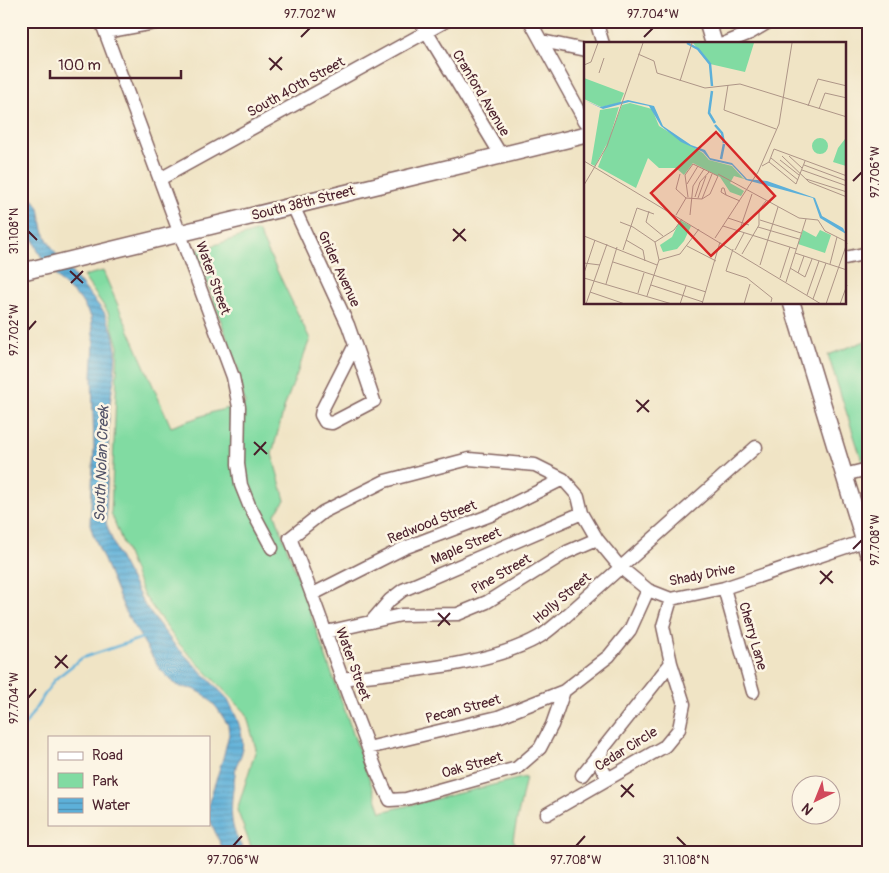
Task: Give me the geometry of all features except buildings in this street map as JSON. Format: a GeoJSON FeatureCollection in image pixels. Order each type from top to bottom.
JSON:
{"type":"FeatureCollection","features":[{"type":"Feature","properties":{"kind":"main road"},"geometry":{"type":"LineString","coordinates":[[707,21],[713,42]]}},
{"type":"Feature","properties":{"kind":"main road","name":"South 38th Street"},"geometry":{"type":"LineString","coordinates":[[23,271],[584,135]]}},
{"type":"Feature","properties":{"kind":"main road"},"geometry":{"type":"LineString","coordinates":[[792,305],[866,547]]}},
{"type":"Feature","properties":{"kind":"street"},"geometry":{"type":"LineString","coordinates":[[103,27],[165,21]]}},
{"type":"Feature","properties":{"kind":"street","name":"South 40th Street"},"geometry":{"type":"LineString","coordinates":[[160,180],[423,27],[446,21]]}},
{"type":"Feature","properties":{"kind":"street"},"geometry":{"type":"LineString","coordinates":[[530,21],[584,119]]}},
{"type":"Feature","properties":{"kind":"street"},"geometry":{"type":"LineString","coordinates":[[596,21],[602,42]]}},
{"type":"Feature","properties":{"kind":"street"},"geometry":{"type":"LineString","coordinates":[[728,42],[750,34],[770,21]]}},
{"type":"Feature","properties":{"kind":"street","name":"Water Street"},"geometry":{"type":"LineString","coordinates":[[103,27],[235,382],[240,407],[238,464],[241,485],[249,505],[272,548]]}},
{"type":"Feature","properties":{"kind":"street","name":"Cranford Avenue"},"geometry":{"type":"LineString","coordinates":[[423,27],[501,156]]}},
{"type":"Feature","properties":{"kind":"street"},"geometry":{"type":"LineString","coordinates":[[542,41],[584,50]]}},
{"type":"Feature","properties":{"kind":"street","name":"Grider Avenue"},"geometry":{"type":"LineString","coordinates":[[293,206],[348,325],[356,345],[374,400],[332,423],[325,422],[321,414],[322,410],[356,345]]}},
{"type":"Feature","properties":{"kind":"street"},"geometry":{"type":"LineString","coordinates":[[846,258],[868,253]]}},
{"type":"Feature","properties":{"kind":"street","name":"Holly Street"},"geometry":{"type":"LineString","coordinates":[[341,679],[434,667],[496,656],[539,637],[566,616],[756,446]]}},
{"type":"Feature","properties":{"kind":"street","name":"Shady Drive"},"geometry":{"type":"LineString","coordinates":[[290,538],[324,512],[384,481],[469,459],[535,465],[563,479],[578,496],[582,513],[597,539],[620,567],[648,590],[670,599],[724,588],[866,547]]}},
{"type":"Feature","properties":{"kind":"street"},"geometry":{"type":"LineString","coordinates":[[844,475],[868,469]]}},
{"type":"Feature","properties":{"kind":"street","name":"Redwood Street"},"geometry":{"type":"LineString","coordinates":[[313,594],[404,548],[491,515],[563,479]]}},
{"type":"Feature","properties":{"kind":"street","name":"Maple Street"},"geometry":{"type":"LineString","coordinates":[[371,622],[390,600],[403,590],[582,513]]}},
{"type":"Feature","properties":{"kind":"street","name":"Water Street"},"geometry":{"type":"LineString","coordinates":[[290,538],[313,594],[341,679],[378,777],[390,800]]}},
{"type":"Feature","properties":{"kind":"street","name":"Pine Street"},"geometry":{"type":"LineString","coordinates":[[326,632],[401,615],[458,614],[487,602],[567,552],[597,539]]}},
{"type":"Feature","properties":{"kind":"street","name":"Cherry Lane"},"geometry":{"type":"LineString","coordinates":[[724,588],[753,692]]}},
{"type":"Feature","properties":{"kind":"street"},"geometry":{"type":"LineString","coordinates":[[564,691],[609,656],[630,630],[648,590]]}},
{"type":"Feature","properties":{"kind":"street","name":"Cedar Circle"},"geometry":{"type":"LineString","coordinates":[[547,814],[664,746],[679,729],[684,704],[671,663],[663,626],[670,599]]}},
{"type":"Feature","properties":{"kind":"street"},"geometry":{"type":"LineString","coordinates":[[582,775],[671,663]]}},
{"type":"Feature","properties":{"kind":"street","name":"Pecan Street"},"geometry":{"type":"LineString","coordinates":[[368,748],[498,717],[564,691]]}},
{"type":"Feature","properties":{"kind":"street","name":"Oak Street"},"geometry":{"type":"LineString","coordinates":[[390,800],[406,800],[518,768],[540,748],[552,725],[564,691]]}},
{"type":"Feature","properties":{"kind":"street"},"geometry":{"type":"LineString","coordinates":[[602,750],[598,761],[608,778]]}},
{"type":"Feature","properties":{"kind":"green space"},"geometry":{"type":"Polygon","coordinates":[[[258,231],[310,339],[285,405],[272,454],[285,500],[275,514],[381,812],[526,777],[513,839],[519,852],[253,852],[237,810],[256,749],[246,713],[178,643],[143,594],[111,513],[118,347],[108,312],[83,276],[103,271],[171,427],[213,412],[245,404],[238,369],[196,251],[258,231]]]}},
{"type":"Feature","properties":{"kind":"green space"},"geometry":{"type":"Polygon","coordinates":[[[868,340],[868,469],[865,470],[828,355],[868,340]]]}},
{"type":"Feature","properties":{"kind":"water","name":"South Nolan Creek"},"geometry":{"type":"Polygon","coordinates":[[[21,186],[33,198],[39,208],[43,230],[48,241],[57,255],[104,312],[113,333],[116,351],[109,409],[106,523],[117,553],[145,606],[173,643],[226,697],[236,716],[241,730],[243,745],[242,754],[236,766],[232,799],[232,822],[236,836],[245,852],[224,852],[210,820],[210,799],[229,734],[228,725],[217,708],[205,695],[194,689],[176,685],[160,669],[126,613],[93,534],[90,524],[94,448],[92,375],[94,344],[91,317],[80,299],[60,281],[43,260],[21,207],[21,186]]]}},
{"type":"Feature","properties":{"kind":"waterway"},"geometry":{"type":"LineString","coordinates":[[23,728],[54,680],[82,658],[142,638]]}}]}
